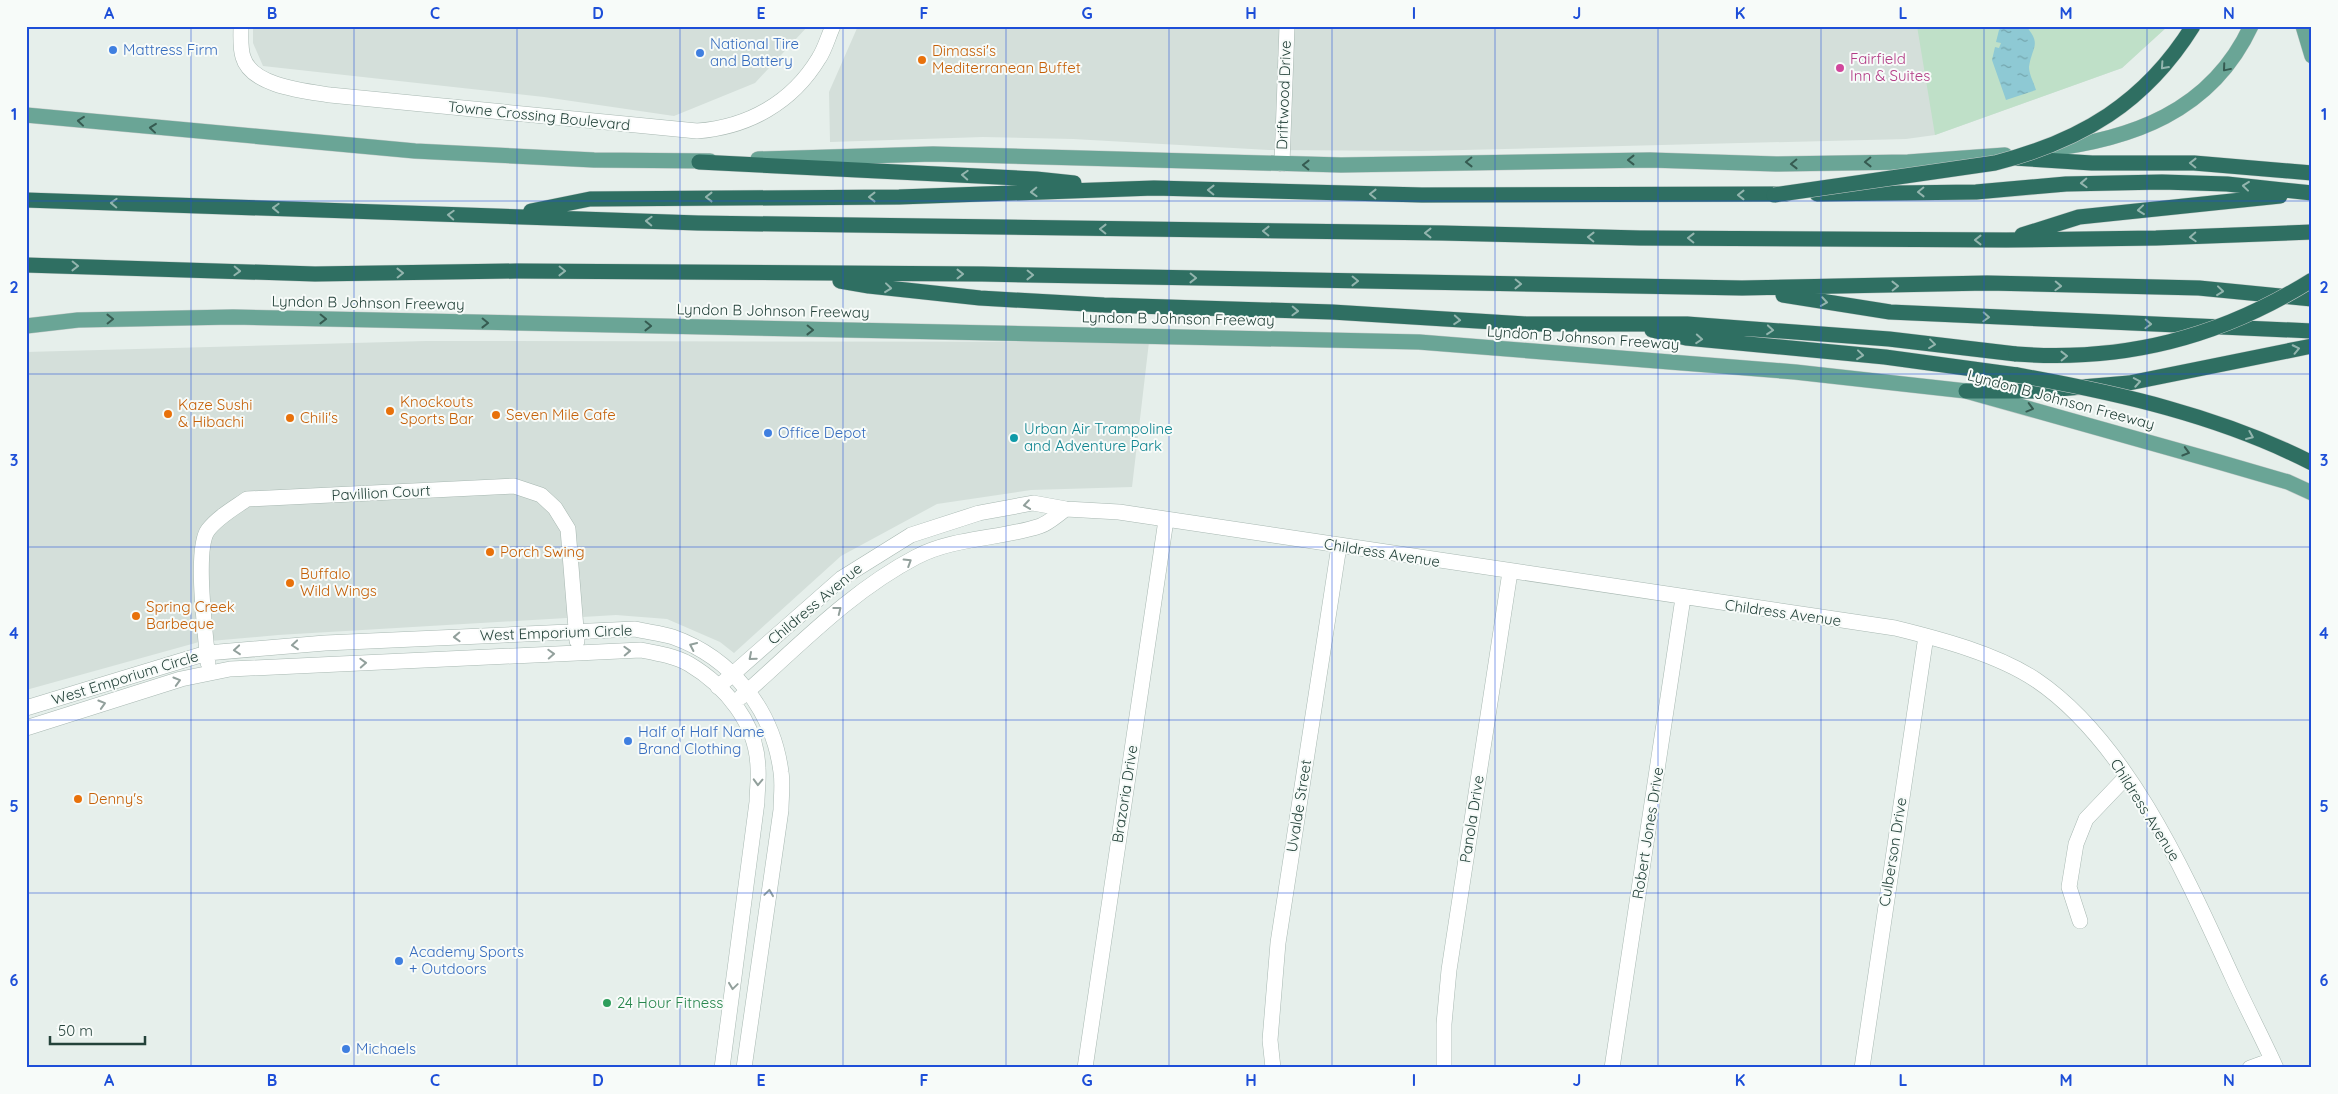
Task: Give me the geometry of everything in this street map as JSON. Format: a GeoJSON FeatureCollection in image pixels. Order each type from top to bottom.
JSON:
{"type":"FeatureCollection","features":[{"type":"Feature","properties":{"kind":"highway"},"geometry":{"type":"LineString","coordinates":[[1774,195],[1995,163],[2030,154],[2060,143],[2107,118],[2150,82],[2177,51],[2193,26]]}},
{"type":"Feature","properties":{"kind":"highway"},"geometry":{"type":"LineString","coordinates":[[1986,157],[2092,163],[2194,163],[2312,173]]}},
{"type":"Feature","properties":{"kind":"highway"},"geometry":{"type":"LineString","coordinates":[[699,162],[1036,178],[1118,189]]}},
{"type":"Feature","properties":{"kind":"highway"},"geometry":{"type":"LineString","coordinates":[[500,217],[590,199],[899,197],[1154,188],[1422,195],[1774,195],[1976,192],[2066,184],[2128,182],[2227,184],[2312,193]]}},
{"type":"Feature","properties":{"kind":"highway"},"geometry":{"type":"LineString","coordinates":[[2006,240],[2078,216],[2312,193]]}},
{"type":"Feature","properties":{"kind":"highway"},"geometry":{"type":"LineString","coordinates":[[26,200],[698,223],[1442,233],[1640,238],[2006,240],[2156,238],[2312,232]]}},
{"type":"Feature","properties":{"kind":"highway","name":"Lyndon B Johnson Freeway"},"geometry":{"type":"LineString","coordinates":[[26,265],[315,274],[518,271],[992,274],[1742,288],[1987,283],[2199,288],[2312,300]]}},
{"type":"Feature","properties":{"kind":"highway"},"geometry":{"type":"LineString","coordinates":[[806,274],[869,286],[980,298],[1066,303],[1332,312],[1526,324],[1687,324],[1889,339],[2016,354],[2065,357],[2140,348],[2183,339],[2230,323],[2312,280]]}},
{"type":"Feature","properties":{"kind":"highway"},"geometry":{"type":"LineString","coordinates":[[1742,288],[1890,312],[2312,331]]}},
{"type":"Feature","properties":{"kind":"highway"},"geometry":{"type":"LineString","coordinates":[[1634,325],[1686,338],[1885,357],[2017,375],[2098,390],[2166,408],[2237,430],[2312,464]]}},
{"type":"Feature","properties":{"kind":"highway"},"geometry":{"type":"LineString","coordinates":[[1966,391],[2035,391],[2128,383],[2312,346]]}},
{"type":"Feature","properties":{"kind":"main road"},"geometry":{"type":"LineString","coordinates":[[26,115],[415,151],[594,160],[699,162],[933,154],[1282,164],[1620,160],[1776,164],[1908,162],[1986,157],[2099,142],[2149,124],[2173,112],[2212,83],[2228,67],[2251,26]]}},
{"type":"Feature","properties":{"kind":"main road"},"geometry":{"type":"LineString","coordinates":[[2303,26],[2312,56]]}},
{"type":"Feature","properties":{"kind":"main road"},"geometry":{"type":"LineString","coordinates":[[26,110],[45,117]]}},
{"type":"Feature","properties":{"kind":"main road","name":"Lyndon B Johnson Freeway"},"geometry":{"type":"LineString","coordinates":[[26,326],[78,320],[233,317],[1410,342],[1795,372],[1966,391],[2288,482],[2312,494]]}},
{"type":"Feature","properties":{"kind":"street","name":"Towne Crossing Boulevard"},"geometry":{"type":"LineString","coordinates":[[241,26],[242,56],[248,70],[257,77],[298,89],[330,96],[697,132],[735,126],[773,106],[790,93],[807,76],[820,57],[833,26]]}},
{"type":"Feature","properties":{"kind":"street","name":"Driftwood Drive"},"geometry":{"type":"LineString","coordinates":[[1282,164],[1286,26]]}},
{"type":"Feature","properties":{"kind":"street","name":"Pavillion Court"},"geometry":{"type":"LineString","coordinates":[[208,674],[201,552],[207,532],[216,520],[247,499],[514,486],[541,495],[555,508],[568,529],[578,653]]}},
{"type":"Feature","properties":{"kind":"street","name":"Childress Avenue"},"geometry":{"type":"LineString","coordinates":[[718,687],[842,578],[911,535],[979,514],[1033,503],[1066,509],[1111,511],[1683,598],[1895,628],[1926,636],[2001,663],[2036,680],[2074,712],[2127,776],[2162,833],[2202,909],[2274,1064]]}},
{"type":"Feature","properties":{"kind":"street","name":"Childress Avenue"},"geometry":{"type":"LineString","coordinates":[[734,703],[830,617],[866,588],[917,557],[968,540],[1042,525],[1066,509]]}},
{"type":"Feature","properties":{"kind":"street","name":"Brazoria Drive"},"geometry":{"type":"LineString","coordinates":[[1085,1068],[1166,520]]}},
{"type":"Feature","properties":{"kind":"street","name":"Uvalde Street"},"geometry":{"type":"LineString","coordinates":[[1272,1068],[1270,1040],[1278,943],[1339,546]]}},
{"type":"Feature","properties":{"kind":"street"},"geometry":{"type":"LineString","coordinates":[[855,569],[866,588]]}},
{"type":"Feature","properties":{"kind":"street","name":"Panola Drive"},"geometry":{"type":"LineString","coordinates":[[1444,1068],[1444,1024],[1450,970],[1510,572]]}},
{"type":"Feature","properties":{"kind":"street","name":"Robert Jones Drive"},"geometry":{"type":"LineString","coordinates":[[1612,1068],[1683,598]]}},
{"type":"Feature","properties":{"kind":"street","name":"West Emporium Circle"},"geometry":{"type":"LineString","coordinates":[[26,708],[207,653],[325,643],[635,630],[671,637],[705,652],[733,674],[758,704],[774,737],[782,773],[781,810],[744,1068]]}},
{"type":"Feature","properties":{"kind":"street","name":"Culberson Drive"},"geometry":{"type":"LineString","coordinates":[[1862,1068],[1926,636]]}},
{"type":"Feature","properties":{"kind":"street"},"geometry":{"type":"LineString","coordinates":[[392,640],[393,662]]}},
{"type":"Feature","properties":{"kind":"street","name":"West Emporium Circle"},"geometry":{"type":"LineString","coordinates":[[26,728],[181,679],[230,670],[641,650],[664,654],[689,664],[718,687],[734,703],[747,724],[755,747],[758,767],[757,802],[722,1068]]}},
{"type":"Feature","properties":{"kind":"street"},"geometry":{"type":"LineString","coordinates":[[53,700],[58,718]]}},
{"type":"Feature","properties":{"kind":"street"},"geometry":{"type":"LineString","coordinates":[[2080,921],[2069,887],[2076,844],[2086,819],[2127,776]]}},
{"type":"Feature","properties":{"kind":"street"},"geometry":{"type":"LineString","coordinates":[[739,938],[762,942]]}},
{"type":"Feature","properties":{"kind":"street"},"geometry":{"type":"LineString","coordinates":[[2250,1068],[2274,1064]]}},
{"type":"Feature","properties":{"kind":"shaded area"},"geometry":{"type":"Polygon","coordinates":[[[253,26],[808,26],[755,83],[674,116],[544,97],[263,66],[253,43],[253,26]]]}},
{"type":"Feature","properties":{"kind":"shaded area"},"geometry":{"type":"Polygon","coordinates":[[[858,26],[2168,26],[2122,68],[1935,135],[1906,139],[1421,151],[1269,150],[1073,139],[983,137],[830,142],[829,92],[858,26]]]}},
{"type":"Feature","properties":{"kind":"shaded area"},"geometry":{"type":"Polygon","coordinates":[[[426,341],[1149,342],[1132,487],[1031,490],[937,504],[841,556],[734,653],[720,642],[667,619],[616,615],[278,635],[199,642],[26,690],[26,352],[426,341]]]}},
{"type":"Feature","properties":{"kind":"green space"},"geometry":{"type":"Polygon","coordinates":[[[1917,26],[2168,26],[2122,68],[1935,135],[1917,26]]]}},
{"type":"Feature","properties":{"kind":"water"},"geometry":{"type":"Polygon","coordinates":[[[2003,26],[2026,26],[2034,37],[2035,42],[2029,67],[2036,90],[2006,100],[1992,60],[1995,47],[1999,48],[2001,43],[1996,42],[1999,30],[2003,26]]]}},
{"type":"Feature","properties":{"kind":"place","name":"Mattress Firm"},"geometry":{"type":"Point","coordinates":[113,50]}},
{"type":"Feature","properties":{"kind":"place","name":"National Tire and Battery"},"geometry":{"type":"Point","coordinates":[700,53]}},
{"type":"Feature","properties":{"kind":"place","name":"Dimassi's Mediterranean Buffet"},"geometry":{"type":"Point","coordinates":[922,60]}},
{"type":"Feature","properties":{"kind":"place","name":"Fairfield Inn & Suites"},"geometry":{"type":"Point","coordinates":[1840,68]}},
{"type":"Feature","properties":{"kind":"place","name":"Knockouts Sports Bar"},"geometry":{"type":"Point","coordinates":[390,411]}},
{"type":"Feature","properties":{"kind":"place","name":"Kaze Sushi & Hibachi"},"geometry":{"type":"Point","coordinates":[168,414]}},
{"type":"Feature","properties":{"kind":"place","name":"Seven Mile Cafe"},"geometry":{"type":"Point","coordinates":[496,415]}},
{"type":"Feature","properties":{"kind":"place","name":"Chili's"},"geometry":{"type":"Point","coordinates":[290,418]}},
{"type":"Feature","properties":{"kind":"place","name":"Office Depot"},"geometry":{"type":"Point","coordinates":[768,433]}},
{"type":"Feature","properties":{"kind":"place","name":"Urban Air Trampoline and Adventure Park"},"geometry":{"type":"Point","coordinates":[1014,438]}},
{"type":"Feature","properties":{"kind":"place","name":"Porch Swing"},"geometry":{"type":"Point","coordinates":[490,552]}},
{"type":"Feature","properties":{"kind":"place","name":"Buffalo Wild Wings"},"geometry":{"type":"Point","coordinates":[290,583]}},
{"type":"Feature","properties":{"kind":"place","name":"Spring Creek Barbeque"},"geometry":{"type":"Point","coordinates":[136,616]}},
{"type":"Feature","properties":{"kind":"place","name":"Half of Half Name Brand Clothing"},"geometry":{"type":"Point","coordinates":[628,741]}},
{"type":"Feature","properties":{"kind":"place","name":"Denny's"},"geometry":{"type":"Point","coordinates":[78,799]}},
{"type":"Feature","properties":{"kind":"place","name":"Academy Sports + Outdoors"},"geometry":{"type":"Point","coordinates":[399,961]}},
{"type":"Feature","properties":{"kind":"place","name":"24 Hour Fitness"},"geometry":{"type":"Point","coordinates":[607,1003]}},
{"type":"Feature","properties":{"kind":"place","name":"Michaels"},"geometry":{"type":"Point","coordinates":[346,1049]}}]}
